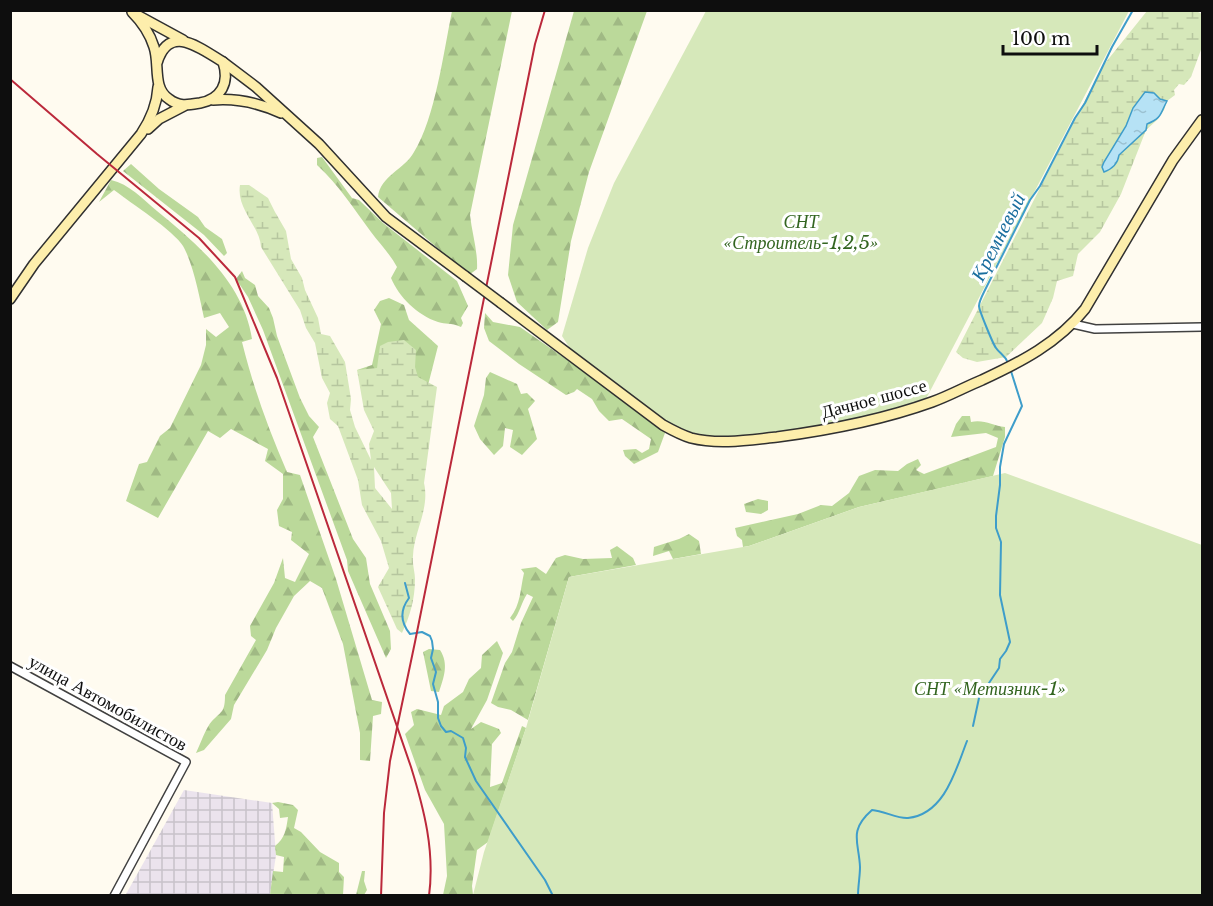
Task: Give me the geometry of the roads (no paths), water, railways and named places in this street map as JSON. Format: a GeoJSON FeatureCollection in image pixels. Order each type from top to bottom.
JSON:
{"type":"FeatureCollection","features":[{"type":"Feature","properties":{"kind":"main road"},"geometry":{"type":"LineString","coordinates":[[131,11],[223,62],[226,80],[218,95],[211,100]]}},
{"type":"Feature","properties":{"kind":"main road"},"geometry":{"type":"LineString","coordinates":[[10,299],[33,264],[150,121],[155,108],[158,84],[157,63],[147,31],[131,11]]}},
{"type":"Feature","properties":{"kind":"main road"},"geometry":{"type":"LineString","coordinates":[[157,63],[159,55],[167,44],[178,40],[186,42]]}},
{"type":"Feature","properties":{"kind":"main road","name":"Дачное шоссе"},"geometry":{"type":"LineString","coordinates":[[223,62],[256,87],[319,144],[386,217],[663,424],[681,435],[706,441],[734,442],[792,435],[843,427],[888,416],[934,402],[1017,364],[1049,344],[1073,324],[1085,309],[1173,160],[1203,120]]}},
{"type":"Feature","properties":{"kind":"main road"},"geometry":{"type":"LineString","coordinates":[[158,84],[166,97],[184,106]]}},
{"type":"Feature","properties":{"kind":"main road"},"geometry":{"type":"LineString","coordinates":[[141,134],[159,119],[184,106],[211,100],[229,99],[259,104],[287,116]]}},
{"type":"Feature","properties":{"kind":"street"},"geometry":{"type":"LineString","coordinates":[[1073,324],[1095,329],[1203,327]]}},
{"type":"Feature","properties":{"kind":"street","name":"улица Автомобилистов"},"geometry":{"type":"LineString","coordinates":[[10,666],[186,762],[114,896]]}},
{"type":"Feature","properties":{"kind":"water"},"geometry":{"type":"Polygon","coordinates":[[[1145,92],[1154,93],[1160,99],[1167,101],[1162,112],[1158,118],[1147,124],[1146,130],[1119,155],[1110,169],[1104,172],[1102,167],[1104,162],[1126,126],[1133,108],[1145,92]]]}},
{"type":"Feature","properties":{"kind":"waterway","name":"Кремневый"},"geometry":{"type":"LineString","coordinates":[[1008,363],[992,340],[979,306],[980,301],[1030,200],[1085,103],[1133,10]]}},
{"type":"Feature","properties":{"kind":"waterway","name":"Кремневый"},"geometry":{"type":"LineString","coordinates":[[973,726],[979,698],[999,668],[1000,659],[1010,642],[1000,595],[1001,542],[996,528],[1000,467],[1004,444],[1022,406],[1010,368]]}},
{"type":"Feature","properties":{"kind":"waterway"},"geometry":{"type":"LineString","coordinates":[[405,583],[409,598],[403,612],[404,625],[410,634],[422,632],[430,636],[432,641],[431,658],[436,672],[433,684],[441,726],[446,732],[451,731],[463,738],[466,748],[465,757],[476,781],[545,880],[553,896]]}},
{"type":"Feature","properties":{"kind":"waterway","name":"Кремневый"},"geometry":{"type":"LineString","coordinates":[[858,896],[860,867],[857,831],[860,824],[872,810],[908,818],[921,815],[931,808],[947,789],[967,741]]}},
{"type":"Feature","properties":{"kind":"railway"},"geometry":{"type":"LineString","coordinates":[[381,896],[384,813],[390,761],[535,44],[545,10]]}},
{"type":"Feature","properties":{"kind":"railway"},"geometry":{"type":"LineString","coordinates":[[10,79],[199,238],[235,277],[277,378],[411,767],[427,830],[431,863],[429,896]]}},
{"type":"Feature","properties":{"kind":"park label","name":"СНТ «Строитель-1,2,5»"},"geometry":{"type":"Point","coordinates":[801,232]}},
{"type":"Feature","properties":{"kind":"park label","name":"СНТ «Метизник-1»"},"geometry":{"type":"Point","coordinates":[990,689]}}]}
